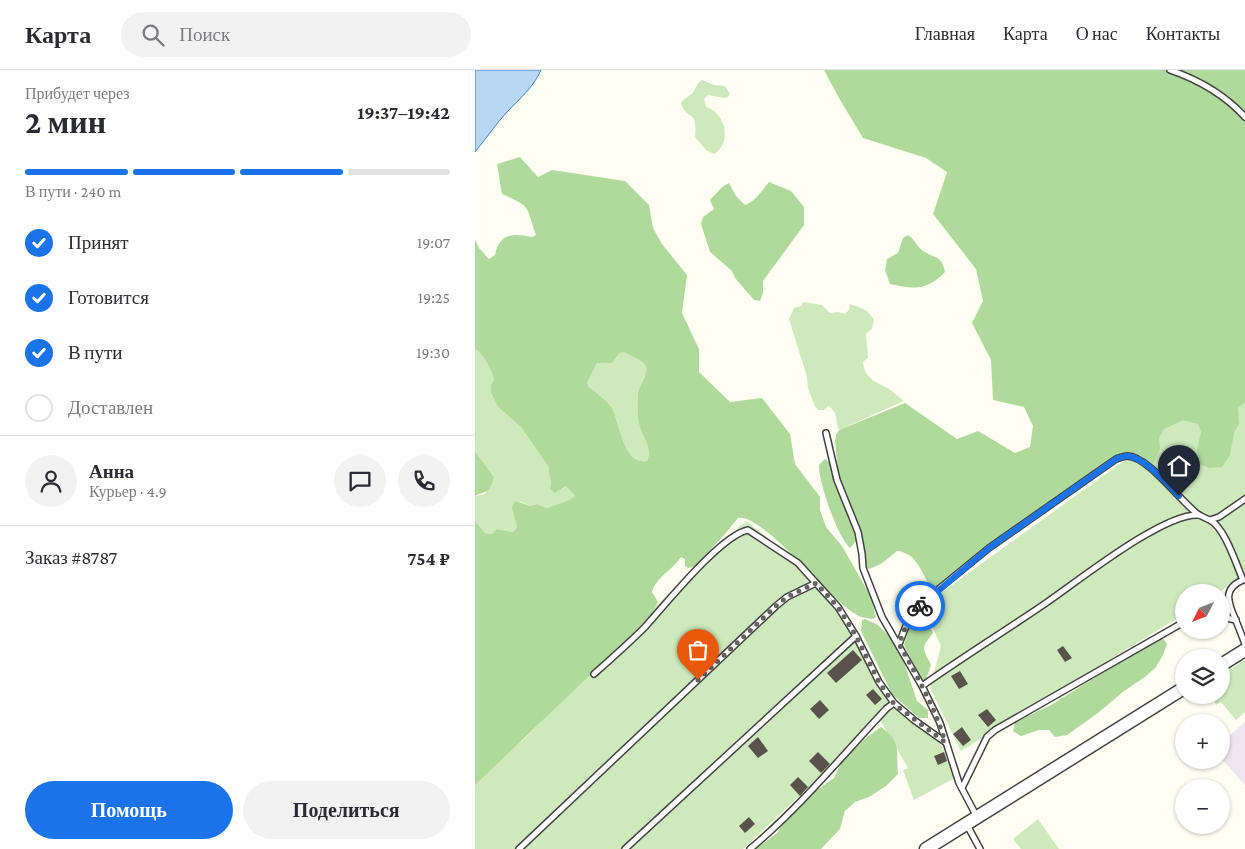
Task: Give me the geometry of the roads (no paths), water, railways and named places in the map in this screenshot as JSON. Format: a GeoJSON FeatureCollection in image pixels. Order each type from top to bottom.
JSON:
{"type":"FeatureCollection","features":[{"type":"Feature","properties":{"kind":"street"},"geometry":{"type":"LineString","coordinates":[[1230,659],[1245,650]]}},
{"type":"Feature","properties":{"kind":"street"},"geometry":{"type":"LineString","coordinates":[[926,849],[1175,694]]}},
{"type":"Feature","properties":{"kind":"lane"},"geometry":{"type":"LineString","coordinates":[[1170,70],[1189,76],[1210,87],[1235,106],[1245,117]]}},
{"type":"Feature","properties":{"kind":"lane"},"geometry":{"type":"LineString","coordinates":[[826,432],[837,480],[857,532],[863,568],[882,617],[922,686],[940,723],[980,849]]}},
{"type":"Feature","properties":{"kind":"lane"},"geometry":{"type":"LineString","coordinates":[[899,644],[912,612],[940,588],[989,548],[1116,459],[1128,456],[1139,460],[1155,471],[1200,515],[1215,523],[1221,530],[1243,580],[1235,583],[1230,590],[1228,599],[1245,644]]}},
{"type":"Feature","properties":{"kind":"lane"},"geometry":{"type":"LineString","coordinates":[[1210,520],[1219,517],[1245,500]]}},
{"type":"Feature","properties":{"kind":"lane"},"geometry":{"type":"LineString","coordinates":[[922,686],[1133,542],[1170,522],[1187,516],[1200,515]]}},
{"type":"Feature","properties":{"kind":"lane"},"geometry":{"type":"LineString","coordinates":[[594,674],[644,627],[716,550],[743,531],[748,530],[798,563],[838,607],[856,636],[879,682],[894,704],[945,742]]}},
{"type":"Feature","properties":{"kind":"lane"},"geometry":{"type":"LineString","coordinates":[[519,849],[776,606],[787,597],[816,583]]}},
{"type":"Feature","properties":{"kind":"lane"},"geometry":{"type":"LineString","coordinates":[[1230,619],[1236,620]]}},
{"type":"Feature","properties":{"kind":"lane"},"geometry":{"type":"LineString","coordinates":[[962,788],[987,737],[995,730],[1175,627]]}},
{"type":"Feature","properties":{"kind":"lane"},"geometry":{"type":"LineString","coordinates":[[625,849],[856,636]]}},
{"type":"Feature","properties":{"kind":"lane"},"geometry":{"type":"LineString","coordinates":[[749,849],[779,822],[838,762],[887,708],[894,704]]}},
{"type":"Feature","properties":{"kind":"water"},"geometry":{"type":"Polygon","coordinates":[[[475,70],[541,70],[530,87],[475,152],[475,70]]]}}]}
